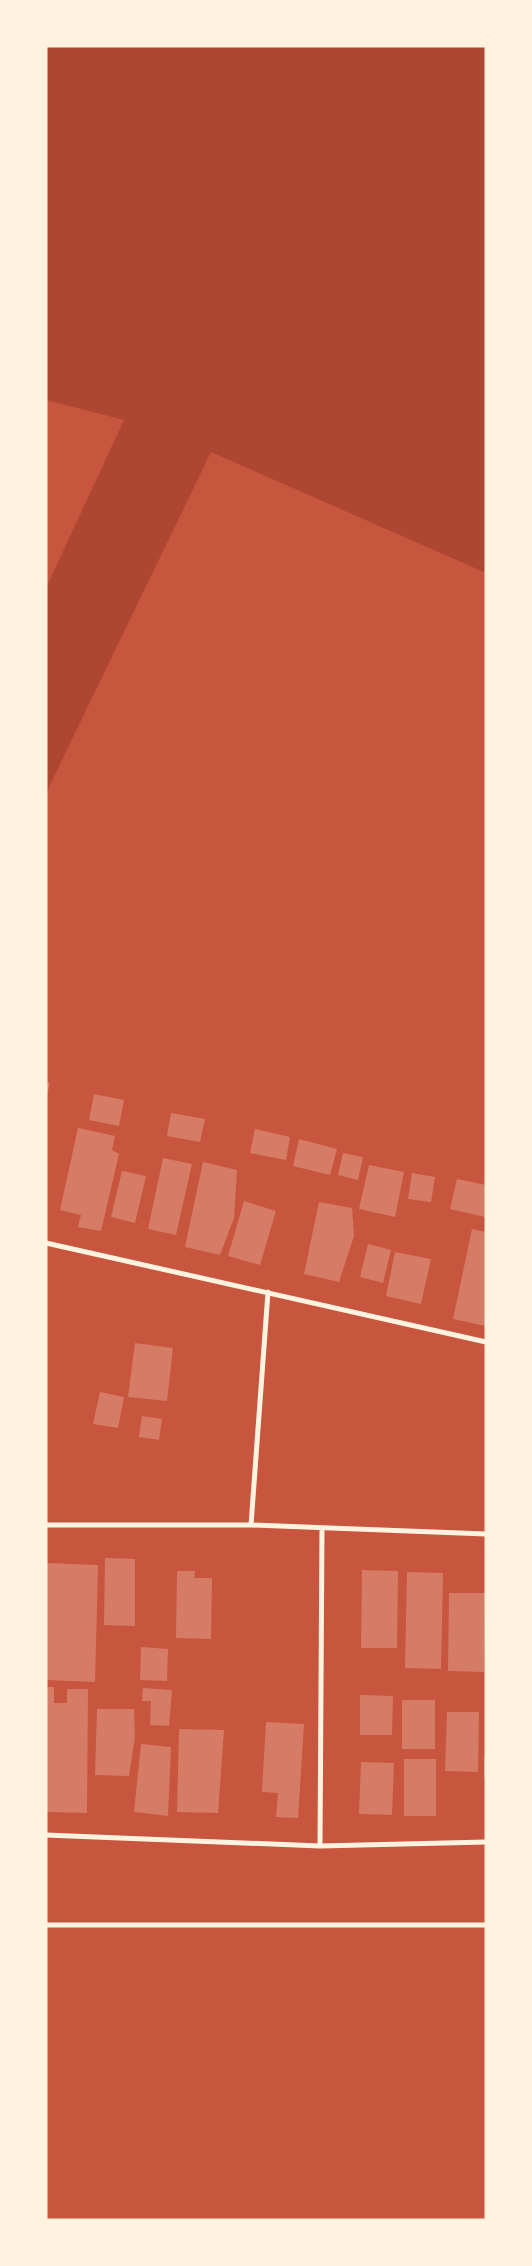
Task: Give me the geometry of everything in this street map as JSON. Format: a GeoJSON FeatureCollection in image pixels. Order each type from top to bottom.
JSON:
{"type":"FeatureCollection","features":[{"type":"Feature","properties":{"kind":"street"},"geometry":{"type":"LineString","coordinates":[[46,1242],[486,1342]]}},
{"type":"Feature","properties":{"kind":"street"},"geometry":{"type":"LineString","coordinates":[[251,1525],[268,1292]]}},
{"type":"Feature","properties":{"kind":"street"},"geometry":{"type":"LineString","coordinates":[[46,1525],[251,1525],[486,1534]]}},
{"type":"Feature","properties":{"kind":"street"},"geometry":{"type":"LineString","coordinates":[[320,1846],[322,1528]]}},
{"type":"Feature","properties":{"kind":"street"},"geometry":{"type":"LineString","coordinates":[[46,1835],[320,1846],[486,1842]]}},
{"type":"Feature","properties":{"kind":"street"},"geometry":{"type":"LineString","coordinates":[[46,1925],[486,1925]]}},
{"type":"Feature","properties":{"kind":"street"},"geometry":{"type":"LineString","coordinates":[[476,1925],[486,1929]]}},
{"type":"Feature","properties":{"kind":"shaded area"},"geometry":{"type":"Polygon","coordinates":[[[46,46],[486,46],[486,573],[211,452],[46,793],[46,588],[124,420],[46,400],[46,46]]]}},
{"type":"Feature","properties":{"kind":"building"},"geometry":{"type":"Polygon","coordinates":[[[46,1082],[50,1083],[47,1095],[46,1095],[46,1082]]]}},
{"type":"Feature","properties":{"kind":"building"},"geometry":{"type":"Polygon","coordinates":[[[94,1094],[124,1100],[119,1126],[89,1120],[94,1094]]]}},
{"type":"Feature","properties":{"kind":"building"},"geometry":{"type":"Polygon","coordinates":[[[171,1113],[205,1119],[200,1142],[167,1136],[171,1113]]]}},
{"type":"Feature","properties":{"kind":"building"},"geometry":{"type":"Polygon","coordinates":[[[78,1128],[115,1136],[112,1150],[119,1154],[101,1231],[78,1227],[81,1215],[60,1210],[78,1128]]]}},
{"type":"Feature","properties":{"kind":"building"},"geometry":{"type":"Polygon","coordinates":[[[255,1129],[290,1137],[286,1160],[250,1153],[255,1129]]]}},
{"type":"Feature","properties":{"kind":"building"},"geometry":{"type":"Polygon","coordinates":[[[299,1139],[337,1149],[330,1175],[293,1166],[299,1139]]]}},
{"type":"Feature","properties":{"kind":"building"},"geometry":{"type":"Polygon","coordinates":[[[343,1153],[363,1157],[358,1180],[338,1175],[343,1153]]]}},
{"type":"Feature","properties":{"kind":"building"},"geometry":{"type":"Polygon","coordinates":[[[163,1158],[192,1164],[176,1235],[148,1229],[163,1158]]]}},
{"type":"Feature","properties":{"kind":"building"},"geometry":{"type":"Polygon","coordinates":[[[203,1162],[237,1170],[234,1218],[220,1255],[185,1247],[203,1162]]]}},
{"type":"Feature","properties":{"kind":"building"},"geometry":{"type":"Polygon","coordinates":[[[369,1165],[404,1172],[395,1217],[359,1209],[369,1165]]]}},
{"type":"Feature","properties":{"kind":"building"},"geometry":{"type":"Polygon","coordinates":[[[122,1171],[146,1176],[135,1223],[111,1217],[122,1171]]]}},
{"type":"Feature","properties":{"kind":"building"},"geometry":{"type":"Polygon","coordinates":[[[412,1173],[435,1177],[431,1202],[408,1199],[412,1173]]]}},
{"type":"Feature","properties":{"kind":"building"},"geometry":{"type":"Polygon","coordinates":[[[457,1179],[486,1185],[485,1217],[450,1209],[457,1179]]]}},
{"type":"Feature","properties":{"kind":"building"},"geometry":{"type":"Polygon","coordinates":[[[244,1201],[276,1211],[260,1265],[228,1256],[244,1201]]]}},
{"type":"Feature","properties":{"kind":"building"},"geometry":{"type":"Polygon","coordinates":[[[319,1202],[352,1208],[354,1236],[339,1282],[304,1274],[319,1202]]]}},
{"type":"Feature","properties":{"kind":"building"},"geometry":{"type":"Polygon","coordinates":[[[472,1229],[486,1232],[486,1326],[453,1319],[472,1229]]]}},
{"type":"Feature","properties":{"kind":"building"},"geometry":{"type":"Polygon","coordinates":[[[368,1244],[391,1250],[383,1283],[360,1277],[368,1244]]]}},
{"type":"Feature","properties":{"kind":"building"},"geometry":{"type":"Polygon","coordinates":[[[395,1252],[431,1259],[421,1304],[386,1296],[395,1252]]]}},
{"type":"Feature","properties":{"kind":"building"},"geometry":{"type":"Polygon","coordinates":[[[135,1343],[173,1348],[167,1401],[128,1397],[135,1343]]]}},
{"type":"Feature","properties":{"kind":"building"},"geometry":{"type":"Polygon","coordinates":[[[100,1392],[124,1397],[118,1428],[93,1424],[100,1392]]]}},
{"type":"Feature","properties":{"kind":"building"},"geometry":{"type":"Polygon","coordinates":[[[142,1416],[162,1419],[159,1440],[139,1437],[142,1416]]]}},
{"type":"Feature","properties":{"kind":"building"},"geometry":{"type":"Polygon","coordinates":[[[105,1558],[135,1559],[135,1626],[104,1625],[105,1558]]]}},
{"type":"Feature","properties":{"kind":"building"},"geometry":{"type":"Polygon","coordinates":[[[46,1563],[98,1565],[95,1682],[46,1680],[46,1563]]]}},
{"type":"Feature","properties":{"kind":"building"},"geometry":{"type":"Polygon","coordinates":[[[362,1570],[398,1571],[397,1648],[361,1648],[362,1570]]]}},
{"type":"Feature","properties":{"kind":"building"},"geometry":{"type":"Polygon","coordinates":[[[177,1571],[195,1571],[194,1578],[212,1578],[211,1639],[176,1638],[177,1571]]]}},
{"type":"Feature","properties":{"kind":"building"},"geometry":{"type":"Polygon","coordinates":[[[407,1572],[443,1573],[441,1669],[405,1668],[407,1572]]]}},
{"type":"Feature","properties":{"kind":"building"},"geometry":{"type":"Polygon","coordinates":[[[449,1593],[485,1593],[484,1672],[448,1671],[449,1593]]]}},
{"type":"Feature","properties":{"kind":"building"},"geometry":{"type":"Polygon","coordinates":[[[141,1647],[168,1649],[167,1681],[140,1680],[141,1647]]]}},
{"type":"Feature","properties":{"kind":"building"},"geometry":{"type":"Polygon","coordinates":[[[46,1687],[54,1687],[54,1703],[67,1703],[67,1689],[88,1689],[87,1813],[46,1812],[46,1687]]]}},
{"type":"Feature","properties":{"kind":"building"},"geometry":{"type":"Polygon","coordinates":[[[143,1688],[172,1690],[169,1726],[150,1725],[151,1701],[142,1701],[143,1688]]]}},
{"type":"Feature","properties":{"kind":"building"},"geometry":{"type":"Polygon","coordinates":[[[360,1695],[393,1696],[392,1735],[360,1735],[360,1695]]]}},
{"type":"Feature","properties":{"kind":"building"},"geometry":{"type":"Polygon","coordinates":[[[402,1700],[435,1700],[435,1749],[402,1749],[402,1700]]]}},
{"type":"Feature","properties":{"kind":"building"},"geometry":{"type":"Polygon","coordinates":[[[97,1709],[134,1709],[135,1737],[129,1776],[95,1775],[97,1709]]]}},
{"type":"Feature","properties":{"kind":"building"},"geometry":{"type":"Polygon","coordinates":[[[447,1712],[479,1712],[478,1772],[445,1771],[447,1712]]]}},
{"type":"Feature","properties":{"kind":"building"},"geometry":{"type":"Polygon","coordinates":[[[266,1722],[304,1724],[298,1818],[276,1817],[278,1793],[262,1792],[266,1722]]]}},
{"type":"Feature","properties":{"kind":"building"},"geometry":{"type":"Polygon","coordinates":[[[179,1729],[224,1730],[218,1813],[177,1812],[179,1729]]]}},
{"type":"Feature","properties":{"kind":"building"},"geometry":{"type":"Polygon","coordinates":[[[141,1744],[171,1747],[168,1816],[134,1812],[141,1744]]]}},
{"type":"Feature","properties":{"kind":"building"},"geometry":{"type":"Polygon","coordinates":[[[484,1757],[486,1757],[486,1778],[484,1778],[484,1757]]]}},
{"type":"Feature","properties":{"kind":"building"},"geometry":{"type":"Polygon","coordinates":[[[404,1759],[436,1759],[436,1816],[404,1816],[404,1759]]]}},
{"type":"Feature","properties":{"kind":"building"},"geometry":{"type":"Polygon","coordinates":[[[361,1762],[394,1763],[392,1815],[359,1814],[361,1762]]]}}]}
